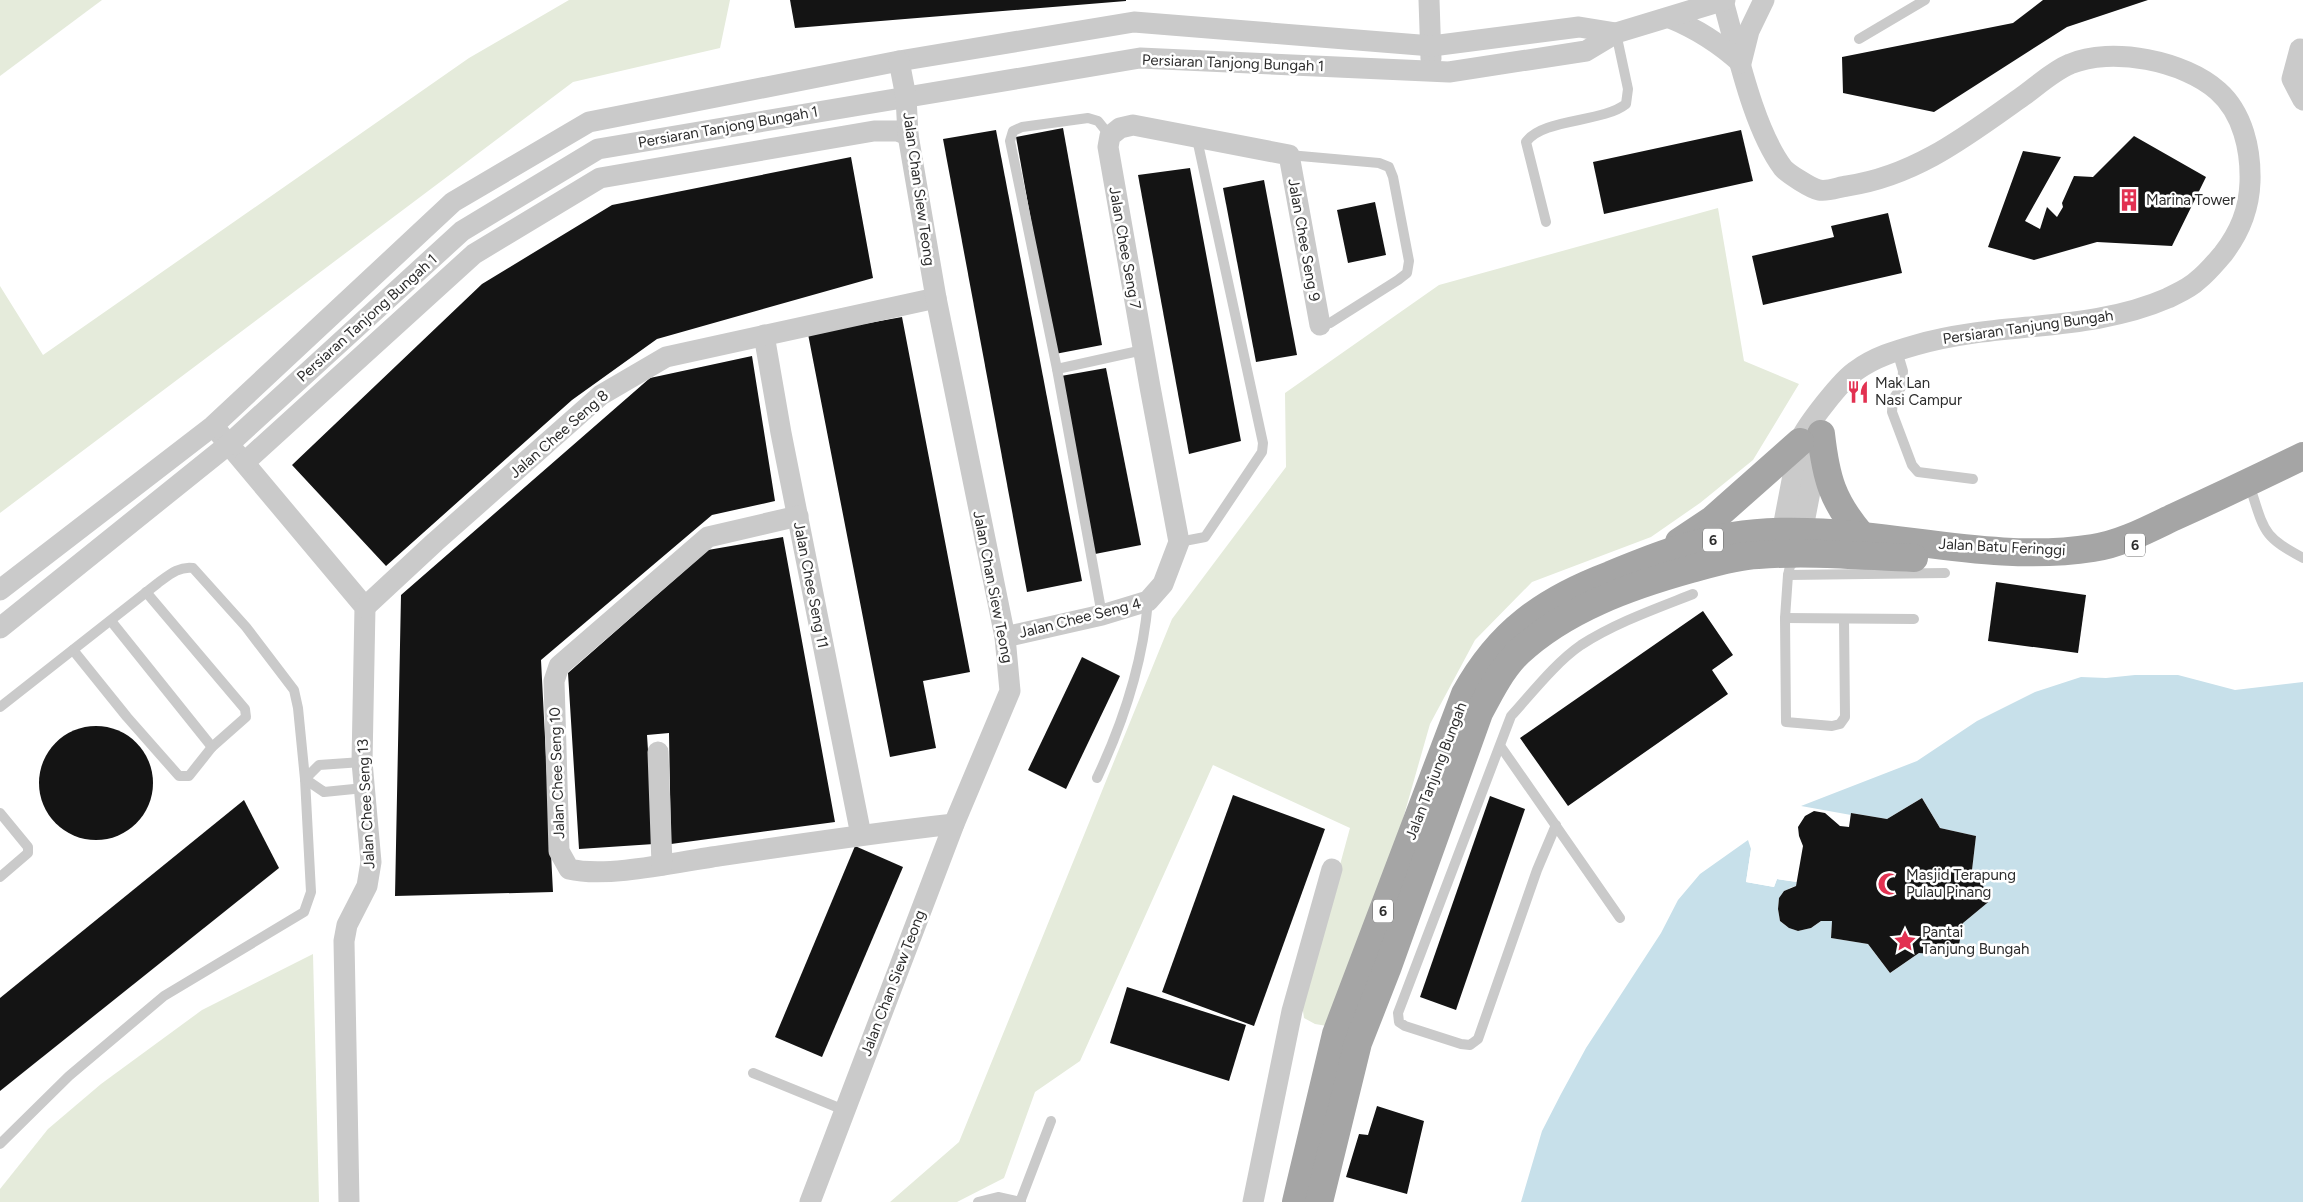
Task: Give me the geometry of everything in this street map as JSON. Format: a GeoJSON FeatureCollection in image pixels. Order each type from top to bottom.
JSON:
{"type":"FeatureCollection","features":[{"type":"Feature","properties":{"kind":"main road"},"geometry":{"type":"LineString","coordinates":[[1648,560],[1712,520],[1810,438],[1826,471],[1833,493],[1847,518],[1862,536]]}},
{"type":"Feature","properties":{"kind":"main road","name":"Jalan Batu Feringgi"},"geometry":{"type":"LineString","coordinates":[[1791,552],[1862,536],[1965,548],[2043,552],[2096,548],[2132,536],[2303,456]]}},
{"type":"Feature","properties":{"kind":"main road","name":"Jalan Batu Feringgi"},"geometry":{"type":"LineString","coordinates":[[1791,552],[1962,561],[2058,562],[2097,557],[2132,546],[2253,496],[2303,468]]}},
{"type":"Feature","properties":{"kind":"main road","name":"Jalan Tanjung Bungah"},"geometry":{"type":"LineString","coordinates":[[1296,1202],[1336,1034],[1470,686],[1479,670],[1507,636],[1548,603],[1584,585],[1648,560],[1686,546],[1733,536],[1791,552]]}},
{"type":"Feature","properties":{"kind":"main road","name":"Jalan Tanjung Bungah"},"geometry":{"type":"LineString","coordinates":[[1319,1202],[1358,1043],[1399,973],[1479,713],[1492,687],[1519,653],[1558,622],[1604,599],[1655,579],[1718,561],[1791,552]]}},
{"type":"Feature","properties":{"kind":"street"},"geometry":{"type":"LineString","coordinates":[[1429,0],[1432,46],[1430,72]]}},
{"type":"Feature","properties":{"kind":"street","name":"Persiaran Tanjong Bungah 1"},"geometry":{"type":"LineString","coordinates":[[0,628],[229,444],[462,232],[598,149],[1140,58],[1449,72],[1586,51],[1616,33],[1724,0]]}},
{"type":"Feature","properties":{"kind":"street","name":"Persiaran Tanjung Bungah"},"geometry":{"type":"LineString","coordinates":[[1724,0],[1762,130],[1785,171],[1818,190],[1864,184],[1908,170],[1949,148],[2068,64],[2098,56],[2126,57],[2164,63],[2216,88],[2232,105],[2244,134],[2250,160],[2249,204],[2242,224],[2231,244],[2197,282],[2152,305],[2119,314],[2081,322],[1961,334],[1875,358],[1854,371],[1838,386],[1810,438],[1791,552]]}},
{"type":"Feature","properties":{"kind":"street"},"geometry":{"type":"LineString","coordinates":[[1670,18],[1689,26],[1722,46],[1741,63],[1749,31],[1764,0]]}},
{"type":"Feature","properties":{"kind":"street","name":"Persiaran Tanjong Bungah 1"},"geometry":{"type":"LineString","coordinates":[[0,590],[213,426],[453,202],[589,122],[899,60],[1134,22],[1432,46],[1580,27],[1616,33]]}},
{"type":"Feature","properties":{"kind":"street"},"geometry":{"type":"LineString","coordinates":[[2301,47],[2292,79],[2303,100]]}},
{"type":"Feature","properties":{"kind":"street","name":"Jalan Chan Siew Teong"},"geometry":{"type":"LineString","coordinates":[[810,1202],[954,824],[1010,691],[1005,637],[936,298],[908,135],[906,97],[899,60]]}},
{"type":"Feature","properties":{"kind":"street"},"geometry":{"type":"LineString","coordinates":[[869,103],[874,131]]}},
{"type":"Feature","properties":{"kind":"street"},"geometry":{"type":"LineString","coordinates":[[1110,136],[1120,128],[1133,125],[1197,139],[1289,155]]}},
{"type":"Feature","properties":{"kind":"street","name":"Persiaran Tanjong Bungah 1"},"geometry":{"type":"LineString","coordinates":[[245,462],[474,254],[600,178],[874,131],[897,131],[908,135]]}},
{"type":"Feature","properties":{"kind":"street","name":"Jalan Chee Seng 7"},"geometry":{"type":"LineString","coordinates":[[1110,136],[1108,147],[1179,542]]}},
{"type":"Feature","properties":{"kind":"street","name":"Jalan Chee Seng 9"},"geometry":{"type":"LineString","coordinates":[[1289,155],[1320,325]]}},
{"type":"Feature","properties":{"kind":"street","name":"Jalan Chee Seng 8"},"geometry":{"type":"LineString","coordinates":[[366,607],[435,542],[600,395],[666,356],[936,298]]}},
{"type":"Feature","properties":{"kind":"street","name":"Jalan Chee Seng 11"},"geometry":{"type":"LineString","coordinates":[[764,335],[861,834]]}},
{"type":"Feature","properties":{"kind":"street"},"geometry":{"type":"LineString","coordinates":[[213,426],[366,607]]}},
{"type":"Feature","properties":{"kind":"street","name":"Jalan Chee Seng 10"},"geometry":{"type":"LineString","coordinates":[[798,516],[708,537],[559,666],[554,681],[559,851],[569,869],[586,873],[662,865],[861,834],[954,824]]}},
{"type":"Feature","properties":{"kind":"street","name":"Jalan Chee Seng 4"},"geometry":{"type":"LineString","coordinates":[[1005,637],[1102,615],[1148,601],[1163,584],[1179,542]]}},
{"type":"Feature","properties":{"kind":"street","name":"Jalan Chee Seng 13"},"geometry":{"type":"LineString","coordinates":[[349,1202],[344,941],[347,925],[367,886],[371,862],[362,762],[366,607]]}},
{"type":"Feature","properties":{"kind":"street"},"geometry":{"type":"LineString","coordinates":[[658,752],[662,865]]}},
{"type":"Feature","properties":{"kind":"street"},"geometry":{"type":"LineString","coordinates":[[1253,1202],[1292,1011],[1332,869]]}},
{"type":"Feature","properties":{"kind":"lane"},"geometry":{"type":"LineString","coordinates":[[1858,39],[1925,0]]}},
{"type":"Feature","properties":{"kind":"lane"},"geometry":{"type":"LineString","coordinates":[[1546,222],[1526,142],[1537,132],[1614,110],[1626,104],[1628,89],[1616,33]]}},
{"type":"Feature","properties":{"kind":"lane"},"geometry":{"type":"LineString","coordinates":[[1102,615],[1057,369],[1010,141],[1013,131],[1022,127],[1088,118],[1098,122],[1110,136]]}},
{"type":"Feature","properties":{"kind":"lane"},"geometry":{"type":"LineString","coordinates":[[1179,542],[1205,536],[1262,452],[1263,443],[1197,139]]}},
{"type":"Feature","properties":{"kind":"lane"},"geometry":{"type":"LineString","coordinates":[[1289,155],[1379,163],[1389,167],[1393,176],[1409,261],[1407,273],[1402,277],[1330,323],[1320,325]]}},
{"type":"Feature","properties":{"kind":"lane"},"geometry":{"type":"LineString","coordinates":[[1057,369],[1143,350]]}},
{"type":"Feature","properties":{"kind":"lane"},"geometry":{"type":"LineString","coordinates":[[1897,351],[1902,371],[1902,386],[1893,399],[1892,412],[1912,465],[1918,472],[1973,479]]}},
{"type":"Feature","properties":{"kind":"lane"},"geometry":{"type":"LineString","coordinates":[[2253,496],[2263,529],[2279,545],[2303,558]]}},
{"type":"Feature","properties":{"kind":"lane"},"geometry":{"type":"LineString","coordinates":[[1844,619],[1845,717],[1840,724],[1832,726],[1786,722],[1785,618],[1791,552],[1945,572]]}},
{"type":"Feature","properties":{"kind":"lane"},"geometry":{"type":"LineString","coordinates":[[0,707],[146,592],[176,571],[185,567],[193,568],[246,627],[294,690],[298,708],[305,779],[311,892],[304,912],[164,996],[69,1076],[0,1144]]}},
{"type":"Feature","properties":{"kind":"lane"},"geometry":{"type":"LineString","coordinates":[[73,650],[128,718],[179,776],[189,776],[212,747],[241,723],[246,716],[245,709],[146,592]]}},
{"type":"Feature","properties":{"kind":"lane"},"geometry":{"type":"LineString","coordinates":[[1556,825],[1537,870],[1478,1039],[1470,1045],[1461,1044],[1405,1026],[1399,1022],[1399,973],[1500,747],[1511,716],[1542,681],[1580,646],[1625,621],[1693,594]]}},
{"type":"Feature","properties":{"kind":"lane"},"geometry":{"type":"LineString","coordinates":[[1097,778],[1111,748],[1127,699],[1145,633],[1148,601]]}},
{"type":"Feature","properties":{"kind":"lane"},"geometry":{"type":"LineString","coordinates":[[1785,618],[1914,619]]}},
{"type":"Feature","properties":{"kind":"lane"},"geometry":{"type":"LineString","coordinates":[[111,621],[212,747]]}},
{"type":"Feature","properties":{"kind":"lane"},"geometry":{"type":"LineString","coordinates":[[1500,747],[1620,918]]}},
{"type":"Feature","properties":{"kind":"lane"},"geometry":{"type":"LineString","coordinates":[[305,779],[319,765],[362,762]]}},
{"type":"Feature","properties":{"kind":"lane"},"geometry":{"type":"LineString","coordinates":[[305,779],[324,792],[364,788]]}},
{"type":"Feature","properties":{"kind":"lane"},"geometry":{"type":"LineString","coordinates":[[0,812],[28,847],[28,853],[0,876]]}},
{"type":"Feature","properties":{"kind":"lane"},"geometry":{"type":"LineString","coordinates":[[753,1073],[844,1110]]}},
{"type":"Feature","properties":{"kind":"lane"},"geometry":{"type":"LineString","coordinates":[[978,1202],[998,1197],[1020,1202],[1051,1120]]}},
{"type":"Feature","properties":{"kind":"green space"},"geometry":{"type":"Polygon","coordinates":[[[0,0],[102,0],[0,76],[0,0]]]}},
{"type":"Feature","properties":{"kind":"green space"},"geometry":{"type":"Polygon","coordinates":[[[569,0],[730,0],[720,48],[573,82],[0,513],[0,286],[43,355],[469,58],[569,0]]]}},
{"type":"Feature","properties":{"kind":"green space"},"geometry":{"type":"Polygon","coordinates":[[[1718,208],[1744,361],[1799,384],[1753,460],[1700,503],[1651,537],[1532,582],[1475,640],[1430,724],[1379,903],[1327,1026],[1315,1024],[1304,1018],[1302,1004],[1350,828],[1213,765],[1080,1061],[1035,1092],[1004,1178],[957,1202],[890,1202],[959,1142],[1172,619],[1286,467],[1285,393],[1439,285],[1718,208]]]}},
{"type":"Feature","properties":{"kind":"green space"},"geometry":{"type":"Polygon","coordinates":[[[313,954],[319,1202],[0,1202],[0,1189],[48,1129],[101,1084],[202,1010],[313,954]]]}},
{"type":"Feature","properties":{"kind":"water"},"geometry":{"type":"Polygon","coordinates":[[[2135,675],[2178,675],[2235,690],[2303,682],[2303,1202],[1521,1202],[1542,1131],[1586,1048],[1661,933],[1678,900],[1700,874],[1748,840],[1751,849],[1746,882],[1774,887],[1777,879],[1797,882],[1796,886],[1789,888],[1811,928],[1821,921],[1832,921],[1868,944],[1890,973],[1919,953],[1940,828],[1922,798],[1887,819],[1801,806],[1917,761],[1977,721],[2035,692],[2081,677],[2106,678],[2135,675]]]}},
{"type":"Feature","properties":{"kind":"pier"},"geometry":{"type":"Polygon","coordinates":[[[1922,798],[1940,828],[1976,836],[1972,870],[1992,899],[1963,923],[1957,956],[1919,953],[1890,973],[1868,944],[1831,938],[1832,921],[1821,921],[1811,928],[1798,931],[1789,928],[1780,921],[1779,898],[1784,891],[1796,886],[1797,882],[1777,879],[1774,887],[1746,882],[1751,849],[1753,849],[1749,880],[1773,884],[1777,876],[1799,881],[1798,887],[1786,893],[1782,899],[1780,909],[1783,919],[1798,929],[1820,919],[1833,919],[1834,935],[1870,941],[1891,970],[1919,951],[1955,953],[1961,922],[1988,899],[1969,871],[1973,838],[1938,830],[1921,802],[1887,821],[1850,818],[1851,813],[1887,819],[1922,798]]]}},
{"type":"Feature","properties":{"kind":"building"},"geometry":{"type":"Polygon","coordinates":[[[790,0],[1126,0],[1126,1],[795,28],[790,0]]]}},
{"type":"Feature","properties":{"kind":"building"},"geometry":{"type":"Polygon","coordinates":[[[2043,0],[2148,0],[2067,27],[1934,112],[1843,93],[1842,57],[2013,23],[2043,0]]]}},
{"type":"Feature","properties":{"kind":"building"},"geometry":{"type":"Polygon","coordinates":[[[1063,128],[1102,345],[1055,354],[1016,137],[1063,128]]]}},
{"type":"Feature","properties":{"kind":"building"},"geometry":{"type":"Polygon","coordinates":[[[996,130],[1082,581],[1027,592],[943,139],[996,130]]]}},
{"type":"Feature","properties":{"kind":"building"},"geometry":{"type":"Polygon","coordinates":[[[1741,130],[1753,181],[1604,214],[1593,162],[1741,130]]]}},
{"type":"Feature","properties":{"kind":"building","name":"Marina Tower"},"geometry":{"type":"Polygon","coordinates":[[[2134,136],[2206,177],[2172,246],[2097,242],[2034,260],[1988,247],[2023,151],[2061,157],[2025,221],[2040,229],[2047,207],[2057,217],[2063,207],[2062,203],[2074,176],[2093,177],[2134,136]]]}},
{"type":"Feature","properties":{"kind":"building"},"geometry":{"type":"Polygon","coordinates":[[[851,157],[873,278],[657,339],[572,400],[386,566],[292,465],[482,284],[612,205],[851,157]]]}},
{"type":"Feature","properties":{"kind":"building"},"geometry":{"type":"Polygon","coordinates":[[[1190,168],[1241,441],[1189,454],[1138,175],[1190,168]]]}},
{"type":"Feature","properties":{"kind":"building"},"geometry":{"type":"Polygon","coordinates":[[[1264,180],[1297,355],[1256,362],[1223,188],[1264,180]]]}},
{"type":"Feature","properties":{"kind":"building"},"geometry":{"type":"Polygon","coordinates":[[[1375,202],[1386,255],[1348,263],[1337,210],[1375,202]]]}},
{"type":"Feature","properties":{"kind":"building"},"geometry":{"type":"Polygon","coordinates":[[[1888,213],[1902,273],[1763,305],[1752,256],[1834,237],[1831,226],[1888,213]]]}},
{"type":"Feature","properties":{"kind":"building"},"geometry":{"type":"Polygon","coordinates":[[[902,317],[970,672],[923,681],[936,748],[890,757],[808,334],[902,317]]]}},
{"type":"Feature","properties":{"kind":"building"},"geometry":{"type":"Polygon","coordinates":[[[752,356],[775,501],[712,515],[541,660],[553,892],[395,896],[401,595],[650,378],[752,356]]]}},
{"type":"Feature","properties":{"kind":"building"},"geometry":{"type":"Polygon","coordinates":[[[1106,368],[1141,545],[1095,554],[1061,376],[1106,368]]]}},
{"type":"Feature","properties":{"kind":"building"},"geometry":{"type":"Polygon","coordinates":[[[783,537],[835,822],[671,844],[669,733],[647,735],[654,844],[579,849],[568,673],[708,550],[783,537]]]}},
{"type":"Feature","properties":{"kind":"building"},"geometry":{"type":"Polygon","coordinates":[[[1996,582],[2086,595],[2078,653],[1988,641],[1996,582]]]}},
{"type":"Feature","properties":{"kind":"building"},"geometry":{"type":"Polygon","coordinates":[[[1703,611],[1733,655],[1712,670],[1728,694],[1568,806],[1520,738],[1703,611]]]}},
{"type":"Feature","properties":{"kind":"building"},"geometry":{"type":"Polygon","coordinates":[[[1082,657],[1120,676],[1066,789],[1028,770],[1082,657]]]}},
{"type":"Feature","properties":{"kind":"building"},"geometry":{"type":"Polygon","coordinates":[[[96,726],[118,730],[128,735],[144,751],[149,761],[153,783],[149,805],[144,815],[128,831],[118,836],[96,840],[74,836],[64,831],[48,815],[43,805],[39,783],[43,761],[48,751],[64,735],[74,730],[96,726]]]}},
{"type":"Feature","properties":{"kind":"building"},"geometry":{"type":"Polygon","coordinates":[[[1233,795],[1325,829],[1254,1026],[1162,992],[1233,795]]]}},
{"type":"Feature","properties":{"kind":"building"},"geometry":{"type":"Polygon","coordinates":[[[1490,796],[1525,809],[1456,1010],[1420,997],[1490,796]]]}},
{"type":"Feature","properties":{"kind":"building","name":"Masjid Terapung Pulau Pinang"},"geometry":{"type":"Polygon","coordinates":[[[1922,798],[1940,828],[1976,836],[1972,870],[1992,899],[1963,923],[1957,956],[1919,953],[1890,973],[1868,944],[1831,938],[1832,921],[1821,921],[1811,928],[1798,931],[1789,928],[1780,921],[1779,898],[1784,891],[1796,886],[1803,846],[1798,827],[1805,816],[1814,811],[1825,813],[1840,826],[1849,827],[1851,813],[1887,819],[1922,798]]]}},
{"type":"Feature","properties":{"kind":"building"},"geometry":{"type":"Polygon","coordinates":[[[244,800],[279,868],[0,1091],[0,998],[244,800]]]}},
{"type":"Feature","properties":{"kind":"building"},"geometry":{"type":"Polygon","coordinates":[[[855,846],[903,867],[822,1057],[775,1037],[855,846]]]}},
{"type":"Feature","properties":{"kind":"building"},"geometry":{"type":"Polygon","coordinates":[[[1127,987],[1246,1025],[1229,1081],[1110,1043],[1127,987]]]}},
{"type":"Feature","properties":{"kind":"building"},"geometry":{"type":"Polygon","coordinates":[[[1377,1106],[1424,1121],[1407,1194],[1346,1177],[1359,1134],[1368,1135],[1377,1106]]]}},
{"type":"Feature","properties":{"kind":"place","name":"Marina Tower"},"geometry":{"type":"Point","coordinates":[2129,200]}},
{"type":"Feature","properties":{"kind":"place","name":"Mak Lan Nasi Campur"},"geometry":{"type":"Point","coordinates":[1858,392]}},
{"type":"Feature","properties":{"kind":"place","name":"Masjid Terapung Pulau Pinang"},"geometry":{"type":"Point","coordinates":[1889,884]}},
{"type":"Feature","properties":{"kind":"place","name":"Pantai Tanjung Bungah"},"geometry":{"type":"Point","coordinates":[1905,941]}}]}
